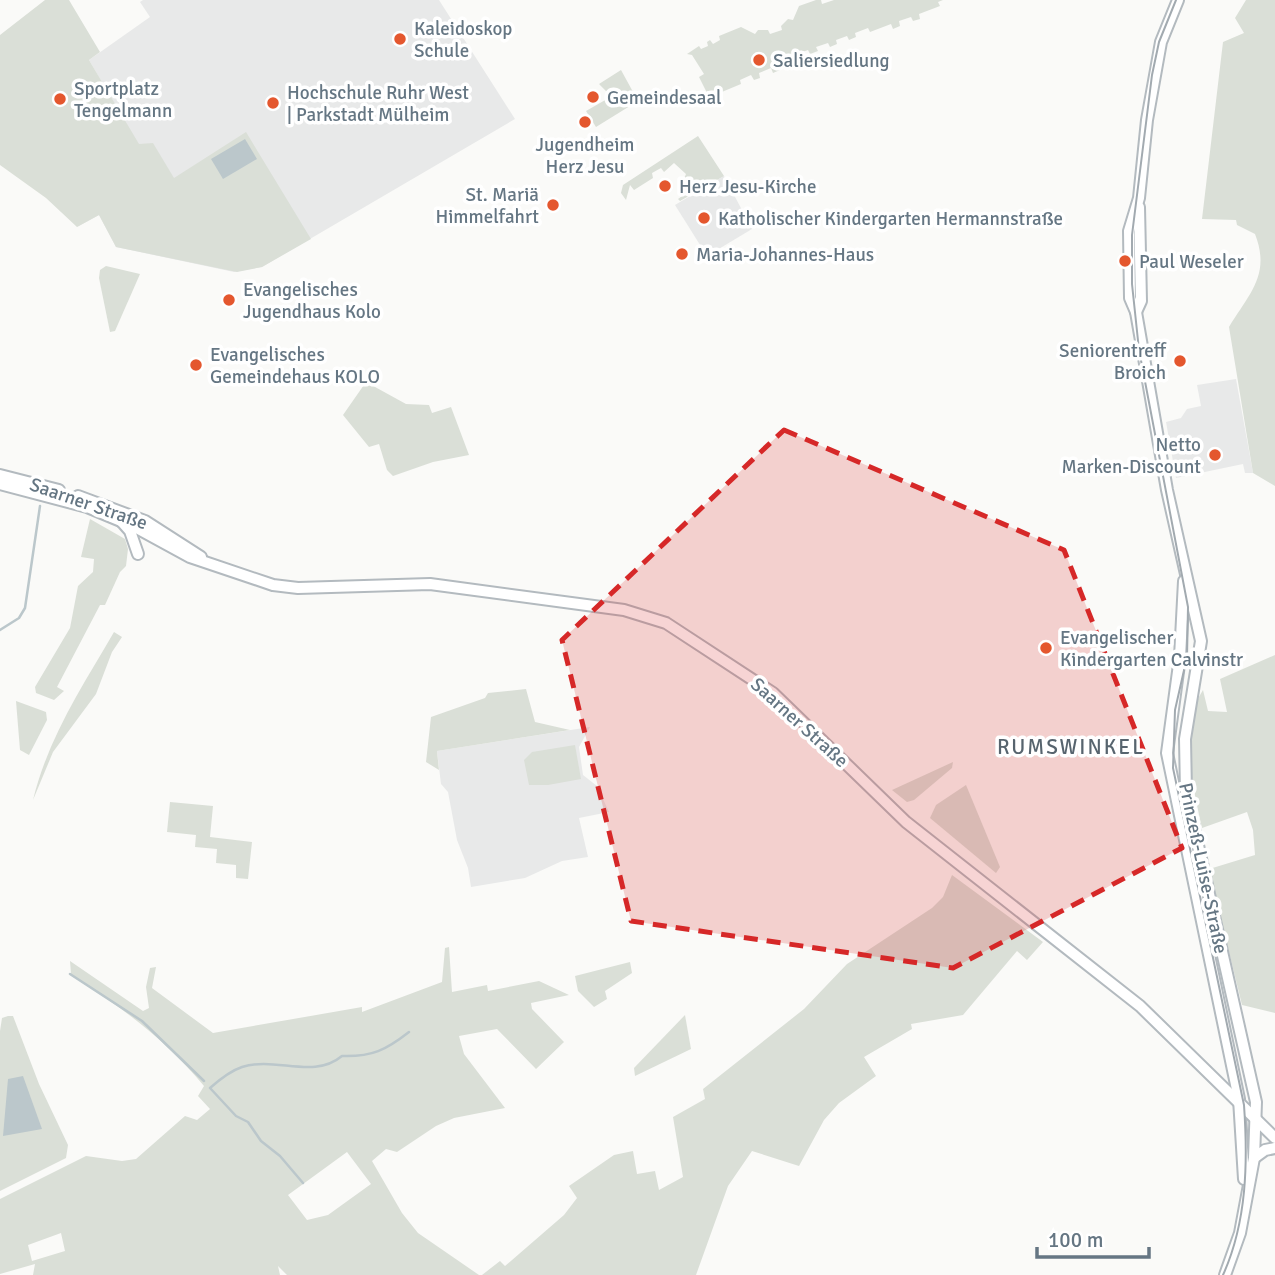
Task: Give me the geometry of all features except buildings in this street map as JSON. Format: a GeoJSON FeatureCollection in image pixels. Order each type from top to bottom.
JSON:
{"type":"FeatureCollection","features":[{"type":"Feature","properties":{"kind":"main road","name":"Prinzeß-Luise-Straße"},"geometry":{"type":"LineString","coordinates":[[1178,0],[1161,42],[1153,78],[1139,198],[1141,301],[1136,312],[1185,575],[1196,608],[1201,642],[1185,738],[1186,792],[1219,946],[1253,1078],[1256,1118],[1254,1158],[1245,1196]]}},
{"type":"Feature","properties":{"kind":"main road","name":"Saarner Straße"},"geometry":{"type":"LineString","coordinates":[[0,475],[78,496],[145,521],[209,563]]}},
{"type":"Feature","properties":{"kind":"main road","name":"Saarner Straße"},"geometry":{"type":"LineString","coordinates":[[0,484],[42,493],[121,520],[190,557],[273,585],[298,588],[430,584],[624,610],[666,624],[773,693],[906,822],[1140,1006],[1275,1138]]}},
{"type":"Feature","properties":{"kind":"main road"},"geometry":{"type":"LineString","coordinates":[[121,520],[130,531],[138,554]]}},
{"type":"Feature","properties":{"kind":"main road","name":"Prinzeß-Luise-Straße"},"geometry":{"type":"LineString","coordinates":[[1185,575],[1180,657],[1167,752],[1238,1099],[1245,1196]]}},
{"type":"Feature","properties":{"kind":"main road"},"geometry":{"type":"LineString","coordinates":[[1254,1158],[1265,1150],[1275,1148]]}},
{"type":"Feature","properties":{"kind":"main road"},"geometry":{"type":"LineString","coordinates":[[1225,1275],[1240,1233],[1245,1196]]}},
{"type":"Feature","properties":{"kind":"highlighted area"},"geometry":{"type":"Polygon","coordinates":[[[784,430],[1064,550],[1182,848],[953,968],[631,921],[562,640],[784,430]]]}},
{"type":"Feature","properties":{"kind":"shaded area"},"geometry":{"type":"Polygon","coordinates":[[[45,0],[69,0],[100,52],[89,60],[139,144],[153,143],[174,178],[246,132],[311,239],[262,267],[237,272],[116,247],[99,215],[77,227],[46,198],[0,165],[0,35],[45,0]]]}},
{"type":"Feature","properties":{"kind":"shaded area"},"geometry":{"type":"Polygon","coordinates":[[[439,0],[515,119],[262,267],[234,272],[116,247],[99,215],[77,227],[138,144],[89,60],[150,17],[140,2],[439,0]]]}},
{"type":"Feature","properties":{"kind":"shaded area"},"geometry":{"type":"Polygon","coordinates":[[[821,0],[822,4],[834,0],[943,0],[938,2],[940,6],[919,14],[920,19],[913,21],[911,17],[899,21],[900,26],[893,29],[891,24],[870,32],[868,28],[855,33],[856,37],[849,40],[847,36],[836,40],[837,44],[830,47],[828,43],[816,47],[818,51],[810,54],[808,50],[797,54],[798,58],[778,66],[780,70],[773,73],[771,68],[759,73],[760,78],[754,80],[751,75],[740,80],[741,84],[717,94],[715,90],[707,93],[699,77],[704,74],[692,55],[687,54],[699,46],[701,49],[708,46],[707,42],[710,40],[713,44],[720,40],[719,36],[741,27],[755,34],[758,30],[768,30],[770,34],[782,30],[781,26],[788,19],[793,20],[799,6],[821,0]]]}},
{"type":"Feature","properties":{"kind":"shaded area"},"geometry":{"type":"Polygon","coordinates":[[[1246,0],[1275,0],[1275,486],[1253,473],[1229,327],[1255,284],[1259,273],[1259,248],[1255,234],[1237,225],[1236,220],[1202,219],[1223,42],[1244,33],[1235,18],[1246,0]]]}},
{"type":"Feature","properties":{"kind":"shaded area"},"geometry":{"type":"Polygon","coordinates":[[[621,70],[638,101],[596,127],[586,111],[607,99],[608,93],[599,84],[621,70]]]}},
{"type":"Feature","properties":{"kind":"shaded area"},"geometry":{"type":"Polygon","coordinates":[[[698,136],[724,176],[680,201],[678,199],[691,190],[684,179],[686,174],[674,163],[664,172],[661,168],[652,173],[653,178],[634,190],[630,185],[626,200],[621,193],[623,185],[698,136]]]}},
{"type":"Feature","properties":{"kind":"shaded area"},"geometry":{"type":"Polygon","coordinates":[[[245,139],[257,159],[223,179],[211,159],[245,139]]]}},
{"type":"Feature","properties":{"kind":"shaded area"},"geometry":{"type":"Polygon","coordinates":[[[724,176],[752,229],[707,256],[675,205],[724,176]]]}},
{"type":"Feature","properties":{"kind":"shaded area"},"geometry":{"type":"Polygon","coordinates":[[[106,266],[140,274],[115,331],[110,332],[99,278],[100,270],[106,266]]]}},
{"type":"Feature","properties":{"kind":"shaded area"},"geometry":{"type":"Polygon","coordinates":[[[1236,379],[1253,473],[1245,473],[1243,464],[1176,478],[1166,422],[1181,418],[1187,409],[1201,406],[1197,385],[1236,379]]]}},
{"type":"Feature","properties":{"kind":"shaded area"},"geometry":{"type":"Polygon","coordinates":[[[366,382],[406,404],[429,405],[432,413],[451,407],[469,455],[433,462],[393,476],[387,470],[379,444],[369,447],[343,415],[366,382]]]}},
{"type":"Feature","properties":{"kind":"shaded area"},"geometry":{"type":"Polygon","coordinates":[[[90,519],[125,539],[128,549],[126,566],[120,572],[105,605],[100,605],[57,687],[64,691],[54,700],[36,693],[35,687],[70,628],[78,586],[93,572],[94,559],[81,557],[90,519]]]}},
{"type":"Feature","properties":{"kind":"shaded area"},"geometry":{"type":"Polygon","coordinates":[[[114,632],[122,637],[112,652],[96,694],[53,752],[33,800],[47,755],[57,734],[114,632]]]}},
{"type":"Feature","properties":{"kind":"shaded area"},"geometry":{"type":"Polygon","coordinates":[[[1275,655],[1275,1013],[1242,1005],[1210,874],[1206,870],[1255,855],[1253,830],[1247,812],[1202,828],[1192,776],[1189,740],[1195,705],[1203,690],[1208,711],[1227,712],[1220,679],[1275,655]]]}},
{"type":"Feature","properties":{"kind":"shaded area"},"geometry":{"type":"Polygon","coordinates":[[[526,689],[535,722],[570,730],[437,751],[439,770],[426,762],[431,717],[485,698],[488,693],[526,689]]]}},
{"type":"Feature","properties":{"kind":"shaded area"},"geometry":{"type":"Polygon","coordinates":[[[16,701],[46,712],[47,720],[29,755],[20,750],[16,701]]]}},
{"type":"Feature","properties":{"kind":"shaded area"},"geometry":{"type":"Polygon","coordinates":[[[590,727],[579,747],[583,775],[597,786],[609,812],[579,818],[588,857],[562,861],[525,878],[471,887],[468,868],[457,840],[448,792],[441,784],[437,751],[590,727]]]}},
{"type":"Feature","properties":{"kind":"shaded area"},"geometry":{"type":"Polygon","coordinates":[[[575,745],[581,779],[548,785],[529,785],[524,760],[532,752],[575,745]]]}},
{"type":"Feature","properties":{"kind":"shaded area"},"geometry":{"type":"Polygon","coordinates":[[[953,762],[952,768],[914,800],[907,802],[892,790],[953,762]]]}},
{"type":"Feature","properties":{"kind":"shaded area"},"geometry":{"type":"Polygon","coordinates":[[[966,785],[1000,867],[996,873],[930,818],[936,805],[966,785]]]}},
{"type":"Feature","properties":{"kind":"shaded area"},"geometry":{"type":"Polygon","coordinates":[[[170,802],[213,806],[210,837],[252,842],[248,879],[236,878],[236,865],[216,863],[217,849],[195,847],[196,835],[167,832],[170,802]]]}},
{"type":"Feature","properties":{"kind":"shaded area"},"geometry":{"type":"Polygon","coordinates":[[[952,875],[1043,942],[1027,960],[1017,951],[963,1015],[911,1024],[912,1029],[864,1057],[876,1076],[839,1103],[824,1120],[799,1166],[752,1151],[728,1186],[696,1275],[482,1275],[500,1261],[505,1266],[564,1215],[577,1198],[569,1186],[614,1155],[633,1151],[637,1174],[655,1171],[659,1190],[683,1177],[673,1117],[705,1099],[703,1089],[804,1009],[847,964],[932,908],[943,897],[952,875]]]}},
{"type":"Feature","properties":{"kind":"shaded area"},"geometry":{"type":"Polygon","coordinates":[[[449,947],[452,992],[487,985],[488,991],[539,981],[569,995],[531,1003],[532,1009],[564,1042],[536,1069],[497,1029],[459,1036],[464,1054],[505,1108],[454,1118],[436,1126],[397,1152],[386,1149],[372,1161],[402,1213],[418,1233],[479,1275],[287,1275],[278,1266],[280,1275],[33,1275],[35,1264],[0,1274],[0,1199],[86,1156],[122,1161],[136,1159],[185,1116],[197,1120],[210,1109],[198,1096],[204,1086],[189,1069],[142,1025],[71,974],[70,961],[143,1011],[149,1008],[146,987],[150,968],[156,967],[152,988],[213,1033],[362,1007],[362,1012],[442,982],[445,948],[449,947]],[[347,1152],[288,1195],[307,1220],[328,1215],[371,1184],[347,1152]],[[61,1233],[28,1245],[32,1261],[65,1251],[61,1233]]]}},
{"type":"Feature","properties":{"kind":"shaded area"},"geometry":{"type":"Polygon","coordinates":[[[630,962],[632,973],[605,991],[607,999],[594,1007],[578,991],[575,976],[630,962]]]}},
{"type":"Feature","properties":{"kind":"shaded area"},"geometry":{"type":"Polygon","coordinates":[[[685,1015],[691,1049],[635,1076],[634,1068],[685,1015]]]}},
{"type":"Feature","properties":{"kind":"shaded area"},"geometry":{"type":"Polygon","coordinates":[[[13,1016],[39,1084],[68,1145],[66,1158],[0,1191],[0,1031],[2,1018],[13,1016]]]}},
{"type":"Feature","properties":{"kind":"shaded area"},"geometry":{"type":"Polygon","coordinates":[[[23,1076],[42,1129],[3,1136],[8,1079],[23,1076]]]}},
{"type":"Feature","properties":{"kind":"waterway"},"geometry":{"type":"LineString","coordinates":[[0,630],[19,618],[25,608],[40,506]]}},
{"type":"Feature","properties":{"kind":"waterway"},"geometry":{"type":"LineString","coordinates":[[70,974],[142,1021],[204,1081]]}},
{"type":"Feature","properties":{"kind":"waterway"},"geometry":{"type":"LineString","coordinates":[[303,1183],[280,1156],[261,1141],[248,1122],[236,1116],[210,1088],[229,1073],[242,1067],[255,1064],[319,1066],[342,1056],[378,1051],[409,1032]]}},
{"type":"Feature","properties":{"kind":"tram line"},"geometry":{"type":"LineString","coordinates":[[1176,0],[1159,42],[1152,75],[1132,235],[1132,284],[1139,350],[1188,607],[1187,657],[1175,710],[1173,768],[1244,1105],[1244,1192],[1237,1234],[1223,1275]]}},
{"type":"Feature","properties":{"kind":"place","name":"Kaleidoskop Schule"},"geometry":{"type":"Point","coordinates":[400,39]}},
{"type":"Feature","properties":{"kind":"place","name":"Saliersiedlung"},"geometry":{"type":"Point","coordinates":[759,60]}},
{"type":"Feature","properties":{"kind":"place","name":"Gemeindesaal"},"geometry":{"type":"Point","coordinates":[593,97]}},
{"type":"Feature","properties":{"kind":"place","name":"Sportplatz Tengelmann"},"geometry":{"type":"Point","coordinates":[60,99]}},
{"type":"Feature","properties":{"kind":"place","name":"Hochschule Ruhr West | Parkstadt Mülheim"},"geometry":{"type":"Point","coordinates":[273,103]}},
{"type":"Feature","properties":{"kind":"place","name":"Jugendheim Herz Jesu"},"geometry":{"type":"Point","coordinates":[585,122]}},
{"type":"Feature","properties":{"kind":"place","name":"Herz Jesu-Kirche"},"geometry":{"type":"Point","coordinates":[665,186]}},
{"type":"Feature","properties":{"kind":"place","name":"St. Mariä Himmelfahrt"},"geometry":{"type":"Point","coordinates":[553,205]}},
{"type":"Feature","properties":{"kind":"place","name":"Katholischer Kindergarten Hermannstraße"},"geometry":{"type":"Point","coordinates":[704,218]}},
{"type":"Feature","properties":{"kind":"place","name":"Maria-Johannes-Haus"},"geometry":{"type":"Point","coordinates":[682,254]}},
{"type":"Feature","properties":{"kind":"place","name":"Paul Weseler"},"geometry":{"type":"Point","coordinates":[1125,261]}},
{"type":"Feature","properties":{"kind":"place","name":"Evangelisches Jugendhaus Kolo"},"geometry":{"type":"Point","coordinates":[229,300]}},
{"type":"Feature","properties":{"kind":"place","name":"Seniorentreff Broich"},"geometry":{"type":"Point","coordinates":[1180,361]}},
{"type":"Feature","properties":{"kind":"place","name":"Evangelisches Gemeindehaus KOLO"},"geometry":{"type":"Point","coordinates":[196,365]}},
{"type":"Feature","properties":{"kind":"place","name":"Netto Marken-Discount"},"geometry":{"type":"Point","coordinates":[1215,455]}},
{"type":"Feature","properties":{"kind":"place","name":"Evangelischer Kindergarten Calvinstr"},"geometry":{"type":"Point","coordinates":[1046,648]}},
{"type":"Feature","properties":{"kind":"district","name":"RUMSWINKEL"},"geometry":{"type":"Point","coordinates":[1071,747]}}]}
